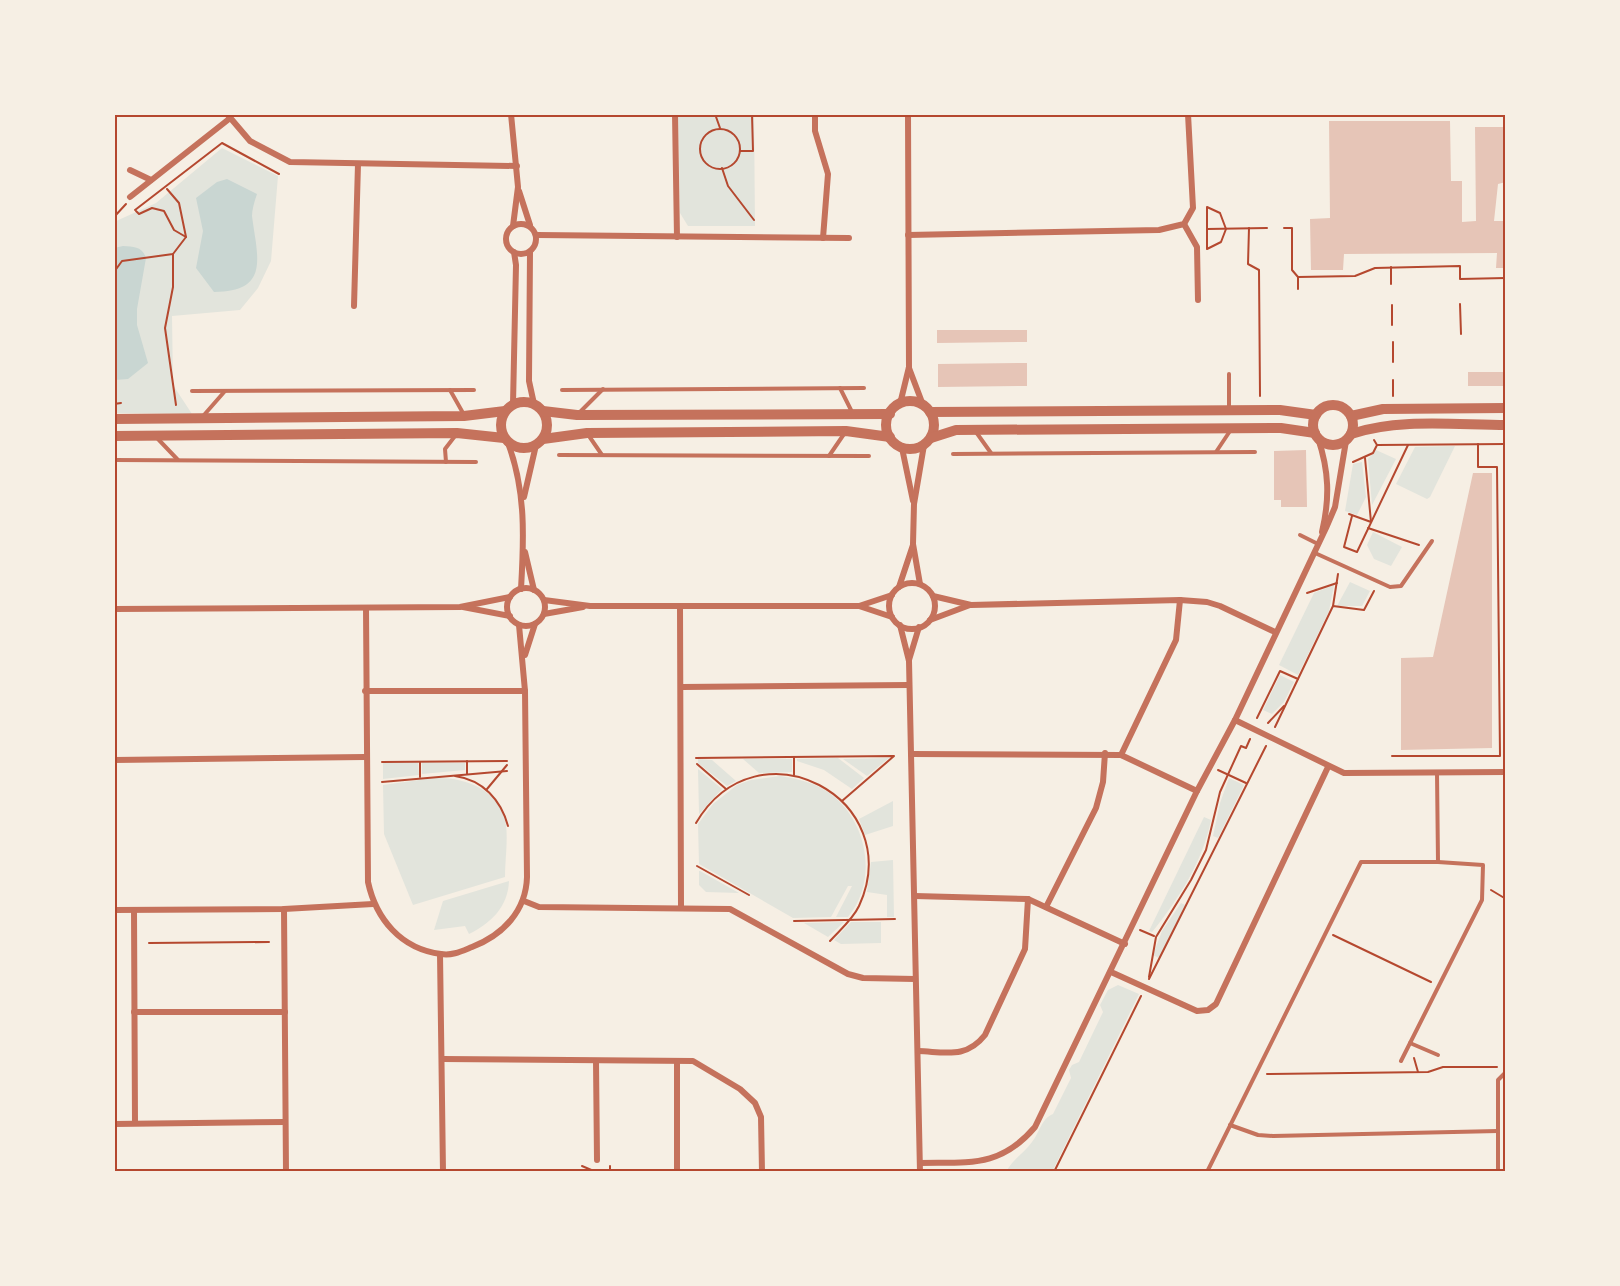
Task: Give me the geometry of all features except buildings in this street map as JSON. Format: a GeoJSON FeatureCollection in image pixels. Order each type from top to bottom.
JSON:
{"type":"FeatureCollection","features":[{"type":"Feature","properties":{"kind":"street"},"geometry":{"type":"LineString","coordinates":[[511,114],[518,187],[513,226],[507,233],[506,242],[514,252],[516,265],[509,408],[500,424],[516,465],[523,502],[524,546],[521,589]]}},
{"type":"Feature","properties":{"kind":"street"},"geometry":{"type":"LineString","coordinates":[[675,114],[677,237]]}},
{"type":"Feature","properties":{"kind":"street"},"geometry":{"type":"LineString","coordinates":[[815,114],[815,131],[828,174],[823,238]]}},
{"type":"Feature","properties":{"kind":"street"},"geometry":{"type":"LineString","coordinates":[[890,437],[887,421],[890,414],[900,404],[909,367],[908,114]]}},
{"type":"Feature","properties":{"kind":"street"},"geometry":{"type":"LineString","coordinates":[[908,235],[1159,230],[1184,224],[1193,207],[1188,114]]}},
{"type":"Feature","properties":{"kind":"street"},"geometry":{"type":"LineString","coordinates":[[130,197],[228,116],[250,141],[290,162],[517,166]]}},
{"type":"Feature","properties":{"kind":"street"},"geometry":{"type":"LineString","coordinates":[[354,306],[358,164]]}},
{"type":"Feature","properties":{"kind":"street"},"geometry":{"type":"LineString","coordinates":[[130,170],[152,180]]}},
{"type":"Feature","properties":{"kind":"street"},"geometry":{"type":"LineString","coordinates":[[514,252],[522,254],[530,252],[536,245],[537,236],[530,225],[518,187]]}},
{"type":"Feature","properties":{"kind":"street"},"geometry":{"type":"LineString","coordinates":[[513,226],[524,223],[530,225]]}},
{"type":"Feature","properties":{"kind":"street"},"geometry":{"type":"LineString","coordinates":[[1184,224],[1197,247],[1198,300]]}},
{"type":"Feature","properties":{"kind":"street"},"geometry":{"type":"LineString","coordinates":[[537,236],[849,238]]}},
{"type":"Feature","properties":{"kind":"street"},"geometry":{"type":"LineString","coordinates":[[523,502],[547,420],[538,408],[529,381],[530,252]]}},
{"type":"Feature","properties":{"kind":"street"},"geometry":{"type":"LineString","coordinates":[[909,367],[934,429],[927,441],[914,504],[913,544],[920,584],[933,596],[971,605],[1180,600],[1207,602],[1275,632]]}},
{"type":"Feature","properties":{"kind":"street"},"geometry":{"type":"LineString","coordinates":[[114,419],[464,416],[509,408],[524,402],[538,408],[577,415],[890,414]]}},
{"type":"Feature","properties":{"kind":"street"},"geometry":{"type":"LineString","coordinates":[[900,404],[912,402],[927,409],[1280,410],[1316,415]]}},
{"type":"Feature","properties":{"kind":"street"},"geometry":{"type":"LineString","coordinates":[[920,1163],[983,1162],[1005,1154],[1021,1143],[1035,1126],[1197,791],[1236,720],[1275,632],[1314,553],[1335,507],[1348,438],[1353,425],[1351,416],[1345,409],[1332,405],[1320,410],[1316,415],[1316,435],[1326,462],[1329,492],[1318,544]]}},
{"type":"Feature","properties":{"kind":"street"},"geometry":{"type":"LineString","coordinates":[[1351,416],[1383,409],[1506,408]]}},
{"type":"Feature","properties":{"kind":"street"},"geometry":{"type":"LineString","coordinates":[[902,448],[917,448],[927,441],[956,430],[1281,428],[1316,435],[1328,445],[1370,428],[1395,425],[1506,425]]}},
{"type":"Feature","properties":{"kind":"street"},"geometry":{"type":"LineString","coordinates":[[114,436],[457,433],[506,440],[526,449],[539,442],[587,433],[846,431],[890,437],[902,448],[914,504]]}},
{"type":"Feature","properties":{"kind":"street"},"geometry":{"type":"LineString","coordinates":[[524,546],[534,590],[544,600],[590,606],[680,607],[859,606],[892,595],[899,587],[913,544]]}},
{"type":"Feature","properties":{"kind":"street"},"geometry":{"type":"LineString","coordinates":[[899,587],[906,584],[920,584]]}},
{"type":"Feature","properties":{"kind":"street"},"geometry":{"type":"LineString","coordinates":[[114,609],[460,607],[510,597],[521,589],[534,590]]}},
{"type":"Feature","properties":{"kind":"street"},"geometry":{"type":"LineString","coordinates":[[892,595],[890,610],[892,617]]}},
{"type":"Feature","properties":{"kind":"street"},"geometry":{"type":"LineString","coordinates":[[930,620],[935,608],[933,596]]}},
{"type":"Feature","properties":{"kind":"street"},"geometry":{"type":"LineString","coordinates":[[510,597],[508,603],[510,616]]}},
{"type":"Feature","properties":{"kind":"street"},"geometry":{"type":"LineString","coordinates":[[524,658],[536,624],[544,614],[544,600]]}},
{"type":"Feature","properties":{"kind":"street"},"geometry":{"type":"LineString","coordinates":[[1120,755],[1176,640],[1180,600]]}},
{"type":"Feature","properties":{"kind":"street"},"geometry":{"type":"LineString","coordinates":[[900,625],[919,627],[930,620],[971,605]]}},
{"type":"Feature","properties":{"kind":"street"},"geometry":{"type":"LineString","coordinates":[[544,614],[590,606]]}},
{"type":"Feature","properties":{"kind":"street"},"geometry":{"type":"LineString","coordinates":[[859,606],[892,617],[900,625],[909,661],[920,1172]]}},
{"type":"Feature","properties":{"kind":"street"},"geometry":{"type":"LineString","coordinates":[[366,608],[365,757],[368,882],[373,904],[387,927],[411,944],[440,954],[454,954],[480,944],[508,926],[524,901],[527,885],[524,658],[519,625],[510,616],[460,607]]}},
{"type":"Feature","properties":{"kind":"street"},"geometry":{"type":"LineString","coordinates":[[680,607],[681,907]]}},
{"type":"Feature","properties":{"kind":"street"},"geometry":{"type":"LineString","coordinates":[[519,625],[536,624]]}},
{"type":"Feature","properties":{"kind":"street"},"geometry":{"type":"LineString","coordinates":[[909,661],[919,627]]}},
{"type":"Feature","properties":{"kind":"street"},"geometry":{"type":"LineString","coordinates":[[682,687],[909,686]]}},
{"type":"Feature","properties":{"kind":"street"},"geometry":{"type":"LineString","coordinates":[[365,691],[525,691]]}},
{"type":"Feature","properties":{"kind":"street"},"geometry":{"type":"LineString","coordinates":[[1236,720],[1328,767],[1351,773],[1506,772]]}},
{"type":"Feature","properties":{"kind":"street"},"geometry":{"type":"LineString","coordinates":[[1046,907],[1096,808],[1103,782],[1105,753]]}},
{"type":"Feature","properties":{"kind":"street"},"geometry":{"type":"LineString","coordinates":[[911,754],[1105,753],[1120,755],[1197,791]]}},
{"type":"Feature","properties":{"kind":"street"},"geometry":{"type":"LineString","coordinates":[[114,760],[365,757]]}},
{"type":"Feature","properties":{"kind":"street"},"geometry":{"type":"LineString","coordinates":[[1111,972],[1197,1011],[1208,1010],[1216,1004],[1328,767]]}},
{"type":"Feature","properties":{"kind":"street"},"geometry":{"type":"LineString","coordinates":[[915,896],[1028,899],[1125,944]]}},
{"type":"Feature","properties":{"kind":"street"},"geometry":{"type":"LineString","coordinates":[[918,1051],[965,1052],[976,1046],[985,1035],[1025,949],[1028,899]]}},
{"type":"Feature","properties":{"kind":"street"},"geometry":{"type":"LineString","coordinates":[[524,901],[539,907],[730,909],[848,974],[863,978],[915,979]]}},
{"type":"Feature","properties":{"kind":"street"},"geometry":{"type":"LineString","coordinates":[[114,910],[284,909],[373,904]]}},
{"type":"Feature","properties":{"kind":"street"},"geometry":{"type":"LineString","coordinates":[[284,909],[286,1172]]}},
{"type":"Feature","properties":{"kind":"street"},"geometry":{"type":"LineString","coordinates":[[134,910],[135,1124]]}},
{"type":"Feature","properties":{"kind":"street"},"geometry":{"type":"LineString","coordinates":[[440,954],[443,1172]]}},
{"type":"Feature","properties":{"kind":"street"},"geometry":{"type":"LineString","coordinates":[[134,1012],[285,1012]]}},
{"type":"Feature","properties":{"kind":"street"},"geometry":{"type":"LineString","coordinates":[[442,1059],[693,1061],[740,1089],[755,1103],[761,1117],[762,1172]]}},
{"type":"Feature","properties":{"kind":"street"},"geometry":{"type":"LineString","coordinates":[[596,1061],[597,1160]]}},
{"type":"Feature","properties":{"kind":"street"},"geometry":{"type":"LineString","coordinates":[[677,1061],[677,1172]]}},
{"type":"Feature","properties":{"kind":"street"},"geometry":{"type":"LineString","coordinates":[[114,1124],[285,1122]]}},
{"type":"Feature","properties":{"kind":"lane"},"geometry":{"type":"LineString","coordinates":[[1228,374],[1229,411]]}},
{"type":"Feature","properties":{"kind":"lane"},"geometry":{"type":"LineString","coordinates":[[840,388],[854,415]]}},
{"type":"Feature","properties":{"kind":"lane"},"geometry":{"type":"LineString","coordinates":[[562,390],[864,388]]}},
{"type":"Feature","properties":{"kind":"lane"},"geometry":{"type":"LineString","coordinates":[[577,415],[603,389]]}},
{"type":"Feature","properties":{"kind":"lane"},"geometry":{"type":"LineString","coordinates":[[202,418],[226,390]]}},
{"type":"Feature","properties":{"kind":"lane"},"geometry":{"type":"LineString","coordinates":[[450,390],[464,416]]}},
{"type":"Feature","properties":{"kind":"lane"},"geometry":{"type":"LineString","coordinates":[[192,391],[474,390]]}},
{"type":"Feature","properties":{"kind":"lane"},"geometry":{"type":"LineString","coordinates":[[1216,452],[1232,428]]}},
{"type":"Feature","properties":{"kind":"lane"},"geometry":{"type":"LineString","coordinates":[[974,430],[991,454]]}},
{"type":"Feature","properties":{"kind":"lane"},"geometry":{"type":"LineString","coordinates":[[829,456],[846,431]]}},
{"type":"Feature","properties":{"kind":"lane"},"geometry":{"type":"LineString","coordinates":[[446,462],[445,449],[457,433]]}},
{"type":"Feature","properties":{"kind":"lane"},"geometry":{"type":"LineString","coordinates":[[587,433],[602,455]]}},
{"type":"Feature","properties":{"kind":"lane"},"geometry":{"type":"LineString","coordinates":[[155,435],[178,460]]}},
{"type":"Feature","properties":{"kind":"lane"},"geometry":{"type":"LineString","coordinates":[[953,454],[1255,452]]}},
{"type":"Feature","properties":{"kind":"lane"},"geometry":{"type":"LineString","coordinates":[[559,455],[869,456]]}},
{"type":"Feature","properties":{"kind":"lane"},"geometry":{"type":"LineString","coordinates":[[114,460],[476,462]]}},
{"type":"Feature","properties":{"kind":"lane"},"geometry":{"type":"LineString","coordinates":[[1300,535],[1318,544]]}},
{"type":"Feature","properties":{"kind":"lane"},"geometry":{"type":"LineString","coordinates":[[1314,553],[1390,587],[1401,586],[1432,541]]}},
{"type":"Feature","properties":{"kind":"lane"},"geometry":{"type":"LineString","coordinates":[[1437,773],[1438,862]]}},
{"type":"Feature","properties":{"kind":"lane"},"geometry":{"type":"LineString","coordinates":[[1207,1172],[1361,862],[1438,862],[1483,865],[1482,900],[1401,1062]]}},
{"type":"Feature","properties":{"kind":"lane"},"geometry":{"type":"LineString","coordinates":[[1410,1043],[1438,1055]]}},
{"type":"Feature","properties":{"kind":"lane"},"geometry":{"type":"LineString","coordinates":[[1498,1172],[1497,1080],[1506,1072]]}},
{"type":"Feature","properties":{"kind":"lane"},"geometry":{"type":"LineString","coordinates":[[1230,1125],[1258,1135],[1273,1136],[1498,1131]]}},
{"type":"Feature","properties":{"kind":"path"},"geometry":{"type":"LineString","coordinates":[[715,114],[720,129]]}},
{"type":"Feature","properties":{"kind":"path"},"geometry":{"type":"LineString","coordinates":[[740,151],[753,151],[752,114]]}},
{"type":"Feature","properties":{"kind":"path"},"geometry":{"type":"LineString","coordinates":[[720,129],[732,133],[737,138],[740,151],[734,163],[722,168],[710,166],[700,150],[704,138],[720,129]]}},
{"type":"Feature","properties":{"kind":"path"},"geometry":{"type":"LineString","coordinates":[[135,210],[222,143],[279,174]]}},
{"type":"Feature","properties":{"kind":"path"},"geometry":{"type":"LineString","coordinates":[[722,168],[728,186],[754,220]]}},
{"type":"Feature","properties":{"kind":"path"},"geometry":{"type":"LineString","coordinates":[[166,188],[179,203],[186,237],[173,254],[173,287],[165,328],[176,405]]}},
{"type":"Feature","properties":{"kind":"path"},"geometry":{"type":"LineString","coordinates":[[130,197],[139,214],[152,208],[164,211],[174,230],[186,237]]}},
{"type":"Feature","properties":{"kind":"path"},"geometry":{"type":"LineString","coordinates":[[114,217],[124,209],[130,197]]}},
{"type":"Feature","properties":{"kind":"path"},"geometry":{"type":"LineString","coordinates":[[1207,207],[1220,213],[1226,228],[1221,242],[1207,249],[1207,207]]}},
{"type":"Feature","properties":{"kind":"path"},"geometry":{"type":"LineString","coordinates":[[1249,228],[1248,264],[1259,270],[1260,396]]}},
{"type":"Feature","properties":{"kind":"path"},"geometry":{"type":"LineString","coordinates":[[1208,229],[1267,228]]}},
{"type":"Feature","properties":{"kind":"path"},"geometry":{"type":"LineString","coordinates":[[1284,228],[1293,228],[1292,270],[1298,277],[1298,289]]}},
{"type":"Feature","properties":{"kind":"path"},"geometry":{"type":"LineString","coordinates":[[114,272],[122,261],[173,254]]}},
{"type":"Feature","properties":{"kind":"path"},"geometry":{"type":"LineString","coordinates":[[1298,277],[1355,276],[1375,268],[1460,266],[1460,279],[1506,278]]}},
{"type":"Feature","properties":{"kind":"path"},"geometry":{"type":"LineString","coordinates":[[1391,267],[1391,284]]}},
{"type":"Feature","properties":{"kind":"path"},"geometry":{"type":"LineString","coordinates":[[1460,304],[1461,334]]}},
{"type":"Feature","properties":{"kind":"path"},"geometry":{"type":"LineString","coordinates":[[1392,305],[1392,325]]}},
{"type":"Feature","properties":{"kind":"path"},"geometry":{"type":"LineString","coordinates":[[1393,342],[1393,362]]}},
{"type":"Feature","properties":{"kind":"path"},"geometry":{"type":"LineString","coordinates":[[1393,380],[1393,396]]}},
{"type":"Feature","properties":{"kind":"path"},"geometry":{"type":"LineString","coordinates":[[114,404],[121,403]]}},
{"type":"Feature","properties":{"kind":"path"},"geometry":{"type":"LineString","coordinates":[[1370,437],[1377,445],[1506,444]]}},
{"type":"Feature","properties":{"kind":"path"},"geometry":{"type":"LineString","coordinates":[[1392,756],[1500,756],[1497,466],[1478,466],[1478,444]]}},
{"type":"Feature","properties":{"kind":"path"},"geometry":{"type":"LineString","coordinates":[[1351,462],[1373,453],[1377,445]]}},
{"type":"Feature","properties":{"kind":"path"},"geometry":{"type":"LineString","coordinates":[[1371,522],[1350,515],[1344,547],[1357,552],[1408,445]]}},
{"type":"Feature","properties":{"kind":"path"},"geometry":{"type":"LineString","coordinates":[[1365,458],[1371,522]]}},
{"type":"Feature","properties":{"kind":"path"},"geometry":{"type":"LineString","coordinates":[[1368,528],[1427,548]]}},
{"type":"Feature","properties":{"kind":"path"},"geometry":{"type":"LineString","coordinates":[[1054,1172],[1333,606],[1339,573],[1348,577]]}},
{"type":"Feature","properties":{"kind":"path"},"geometry":{"type":"LineString","coordinates":[[1307,593],[1337,583]]}},
{"type":"Feature","properties":{"kind":"path"},"geometry":{"type":"LineString","coordinates":[[1333,606],[1364,610],[1374,590],[1365,585]]}},
{"type":"Feature","properties":{"kind":"path"},"geometry":{"type":"LineString","coordinates":[[1149,979],[1156,937],[1191,880],[1206,850],[1217,804],[1241,746],[1246,748],[1259,719],[1257,718],[1280,671],[1298,679]]}},
{"type":"Feature","properties":{"kind":"path"},"geometry":{"type":"LineString","coordinates":[[1268,723],[1287,702]]}},
{"type":"Feature","properties":{"kind":"path"},"geometry":{"type":"LineString","coordinates":[[696,758],[894,756],[842,801]]}},
{"type":"Feature","properties":{"kind":"path"},"geometry":{"type":"LineString","coordinates":[[794,757],[794,775]]}},
{"type":"Feature","properties":{"kind":"path"},"geometry":{"type":"LineString","coordinates":[[467,761],[467,774]]}},
{"type":"Feature","properties":{"kind":"path"},"geometry":{"type":"LineString","coordinates":[[382,762],[507,763],[487,789]]}},
{"type":"Feature","properties":{"kind":"path"},"geometry":{"type":"LineString","coordinates":[[420,762],[420,778]]}},
{"type":"Feature","properties":{"kind":"path"},"geometry":{"type":"LineString","coordinates":[[696,764],[726,789]]}},
{"type":"Feature","properties":{"kind":"path"},"geometry":{"type":"LineString","coordinates":[[1216,769],[1246,783]]}},
{"type":"Feature","properties":{"kind":"path"},"geometry":{"type":"LineString","coordinates":[[382,782],[507,771]]}},
{"type":"Feature","properties":{"kind":"path"},"geometry":{"type":"LineString","coordinates":[[696,823],[712,801],[726,789],[759,775],[794,775],[814,780],[842,801],[860,828],[868,857],[864,890],[859,907],[830,941]]}},
{"type":"Feature","properties":{"kind":"path"},"geometry":{"type":"LineString","coordinates":[[449,776],[469,780],[487,789],[498,802],[508,826]]}},
{"type":"Feature","properties":{"kind":"path"},"geometry":{"type":"LineString","coordinates":[[697,866],[749,895]]}},
{"type":"Feature","properties":{"kind":"path"},"geometry":{"type":"LineString","coordinates":[[1488,885],[1491,891],[1506,899]]}},
{"type":"Feature","properties":{"kind":"path"},"geometry":{"type":"LineString","coordinates":[[794,921],[895,919]]}},
{"type":"Feature","properties":{"kind":"path"},"geometry":{"type":"LineString","coordinates":[[1138,929],[1156,937]]}},
{"type":"Feature","properties":{"kind":"path"},"geometry":{"type":"LineString","coordinates":[[1331,934],[1438,986]]}},
{"type":"Feature","properties":{"kind":"path"},"geometry":{"type":"LineString","coordinates":[[149,943],[268,942]]}},
{"type":"Feature","properties":{"kind":"path"},"geometry":{"type":"LineString","coordinates":[[1414,1057],[1418,1072]]}},
{"type":"Feature","properties":{"kind":"path"},"geometry":{"type":"LineString","coordinates":[[1266,1074],[1418,1072],[1443,1067],[1497,1067]]}},
{"type":"Feature","properties":{"kind":"path"},"geometry":{"type":"LineString","coordinates":[[582,1166],[596,1172]]}},
{"type":"Feature","properties":{"kind":"path"},"geometry":{"type":"LineString","coordinates":[[610,1166],[610,1172]]}},
{"type":"Feature","properties":{"kind":"shaded area"},"geometry":{"type":"Polygon","coordinates":[[[678,114],[754,114],[755,226],[688,226],[680,213],[678,114]]]}},
{"type":"Feature","properties":{"kind":"shaded area"},"geometry":{"type":"Polygon","coordinates":[[[222,148],[278,176],[271,261],[258,288],[240,310],[172,316],[173,385],[192,414],[114,413],[114,222],[156,203],[222,148]]]}},
{"type":"Feature","properties":{"kind":"shaded area"},"geometry":{"type":"Polygon","coordinates":[[[227,179],[257,194],[252,216],[257,258],[256,269],[245,286],[214,292],[196,268],[203,231],[196,198],[217,182],[227,179]]]}},
{"type":"Feature","properties":{"kind":"shaded area"},"geometry":{"type":"Polygon","coordinates":[[[123,246],[140,249],[146,258],[137,309],[137,325],[148,363],[128,379],[115,380],[114,248],[123,246]]]}},
{"type":"Feature","properties":{"kind":"shaded area"},"geometry":{"type":"Polygon","coordinates":[[[1455,446],[1427,499],[1396,484],[1415,447],[1455,446]]]}},
{"type":"Feature","properties":{"kind":"shaded area"},"geometry":{"type":"Polygon","coordinates":[[[1376,450],[1396,459],[1372,505],[1368,459],[1376,450]]]}},
{"type":"Feature","properties":{"kind":"shaded area"},"geometry":{"type":"Polygon","coordinates":[[[1362,462],[1366,497],[1357,515],[1345,511],[1353,464],[1362,462]]]}},
{"type":"Feature","properties":{"kind":"shaded area"},"geometry":{"type":"Polygon","coordinates":[[[1373,532],[1402,547],[1391,566],[1374,559],[1367,545],[1373,532]]]}},
{"type":"Feature","properties":{"kind":"shaded area"},"geometry":{"type":"Polygon","coordinates":[[[1350,582],[1370,591],[1362,606],[1337,606],[1350,582]]]}},
{"type":"Feature","properties":{"kind":"shaded area"},"geometry":{"type":"Polygon","coordinates":[[[1334,585],[1329,611],[1298,675],[1279,665],[1314,593],[1334,585]]]}},
{"type":"Feature","properties":{"kind":"shaded area"},"geometry":{"type":"Polygon","coordinates":[[[1280,675],[1294,682],[1284,702],[1272,714],[1263,710],[1280,675]]]}},
{"type":"Feature","properties":{"kind":"shaded area"},"geometry":{"type":"Polygon","coordinates":[[[838,758],[864,778],[852,789],[824,770],[797,761],[797,759],[838,758]]]}},
{"type":"Feature","properties":{"kind":"shaded area"},"geometry":{"type":"Polygon","coordinates":[[[889,758],[867,776],[843,759],[889,758]]]}},
{"type":"Feature","properties":{"kind":"shaded area"},"geometry":{"type":"Polygon","coordinates":[[[698,759],[712,760],[736,781],[727,786],[698,763],[698,759]]]}},
{"type":"Feature","properties":{"kind":"shaded area"},"geometry":{"type":"Polygon","coordinates":[[[743,759],[792,759],[792,772],[759,773],[743,759]]]}},
{"type":"Feature","properties":{"kind":"shaded area"},"geometry":{"type":"Polygon","coordinates":[[[418,762],[419,775],[383,779],[383,763],[418,762]]]}},
{"type":"Feature","properties":{"kind":"shaded area"},"geometry":{"type":"Polygon","coordinates":[[[422,762],[465,763],[465,770],[422,774],[422,762]]]}},
{"type":"Feature","properties":{"kind":"shaded area"},"geometry":{"type":"Polygon","coordinates":[[[698,769],[722,789],[699,814],[698,769]]]}},
{"type":"Feature","properties":{"kind":"shaded area"},"geometry":{"type":"Polygon","coordinates":[[[780,776],[820,787],[844,807],[854,821],[861,836],[866,870],[857,903],[848,917],[836,917],[852,886],[848,886],[831,917],[793,918],[699,864],[698,824],[713,804],[737,785],[751,780],[780,776]]]}},
{"type":"Feature","properties":{"kind":"shaded area"},"geometry":{"type":"Polygon","coordinates":[[[434,778],[469,783],[489,794],[497,802],[506,825],[505,877],[413,905],[384,834],[383,785],[434,778]]]}},
{"type":"Feature","properties":{"kind":"shaded area"},"geometry":{"type":"Polygon","coordinates":[[[1229,778],[1244,785],[1218,838],[1213,836],[1220,803],[1229,778]]]}},
{"type":"Feature","properties":{"kind":"shaded area"},"geometry":{"type":"Polygon","coordinates":[[[893,801],[893,826],[865,835],[859,819],[893,801]]]}},
{"type":"Feature","properties":{"kind":"shaded area"},"geometry":{"type":"Polygon","coordinates":[[[1204,817],[1211,820],[1196,865],[1171,907],[1152,932],[1149,931],[1204,817]]]}},
{"type":"Feature","properties":{"kind":"shaded area"},"geometry":{"type":"Polygon","coordinates":[[[893,860],[894,917],[887,917],[887,895],[867,892],[871,862],[893,860]]]}},
{"type":"Feature","properties":{"kind":"shaded area"},"geometry":{"type":"Polygon","coordinates":[[[699,871],[739,893],[706,892],[699,885],[699,871]]]}},
{"type":"Feature","properties":{"kind":"shaded area"},"geometry":{"type":"Polygon","coordinates":[[[509,881],[502,906],[477,930],[469,934],[465,926],[434,930],[443,901],[509,881]]]}},
{"type":"Feature","properties":{"kind":"shaded area"},"geometry":{"type":"Polygon","coordinates":[[[1181,903],[1185,905],[1159,958],[1153,955],[1162,931],[1181,903]]]}},
{"type":"Feature","properties":{"kind":"shaded area"},"geometry":{"type":"Polygon","coordinates":[[[844,922],[828,937],[804,923],[844,922]]]}},
{"type":"Feature","properties":{"kind":"shaded area"},"geometry":{"type":"Polygon","coordinates":[[[851,922],[881,922],[881,943],[841,944],[834,940],[851,922]]]}},
{"type":"Feature","properties":{"kind":"shaded area"},"geometry":{"type":"Polygon","coordinates":[[[1118,985],[1139,994],[1052,1172],[1006,1172],[1032,1142],[1043,1122],[1053,1114],[1071,1078],[1069,1070],[1072,1065],[1079,1062],[1103,1012],[1100,1005],[1108,990],[1118,985]]]}}]}
